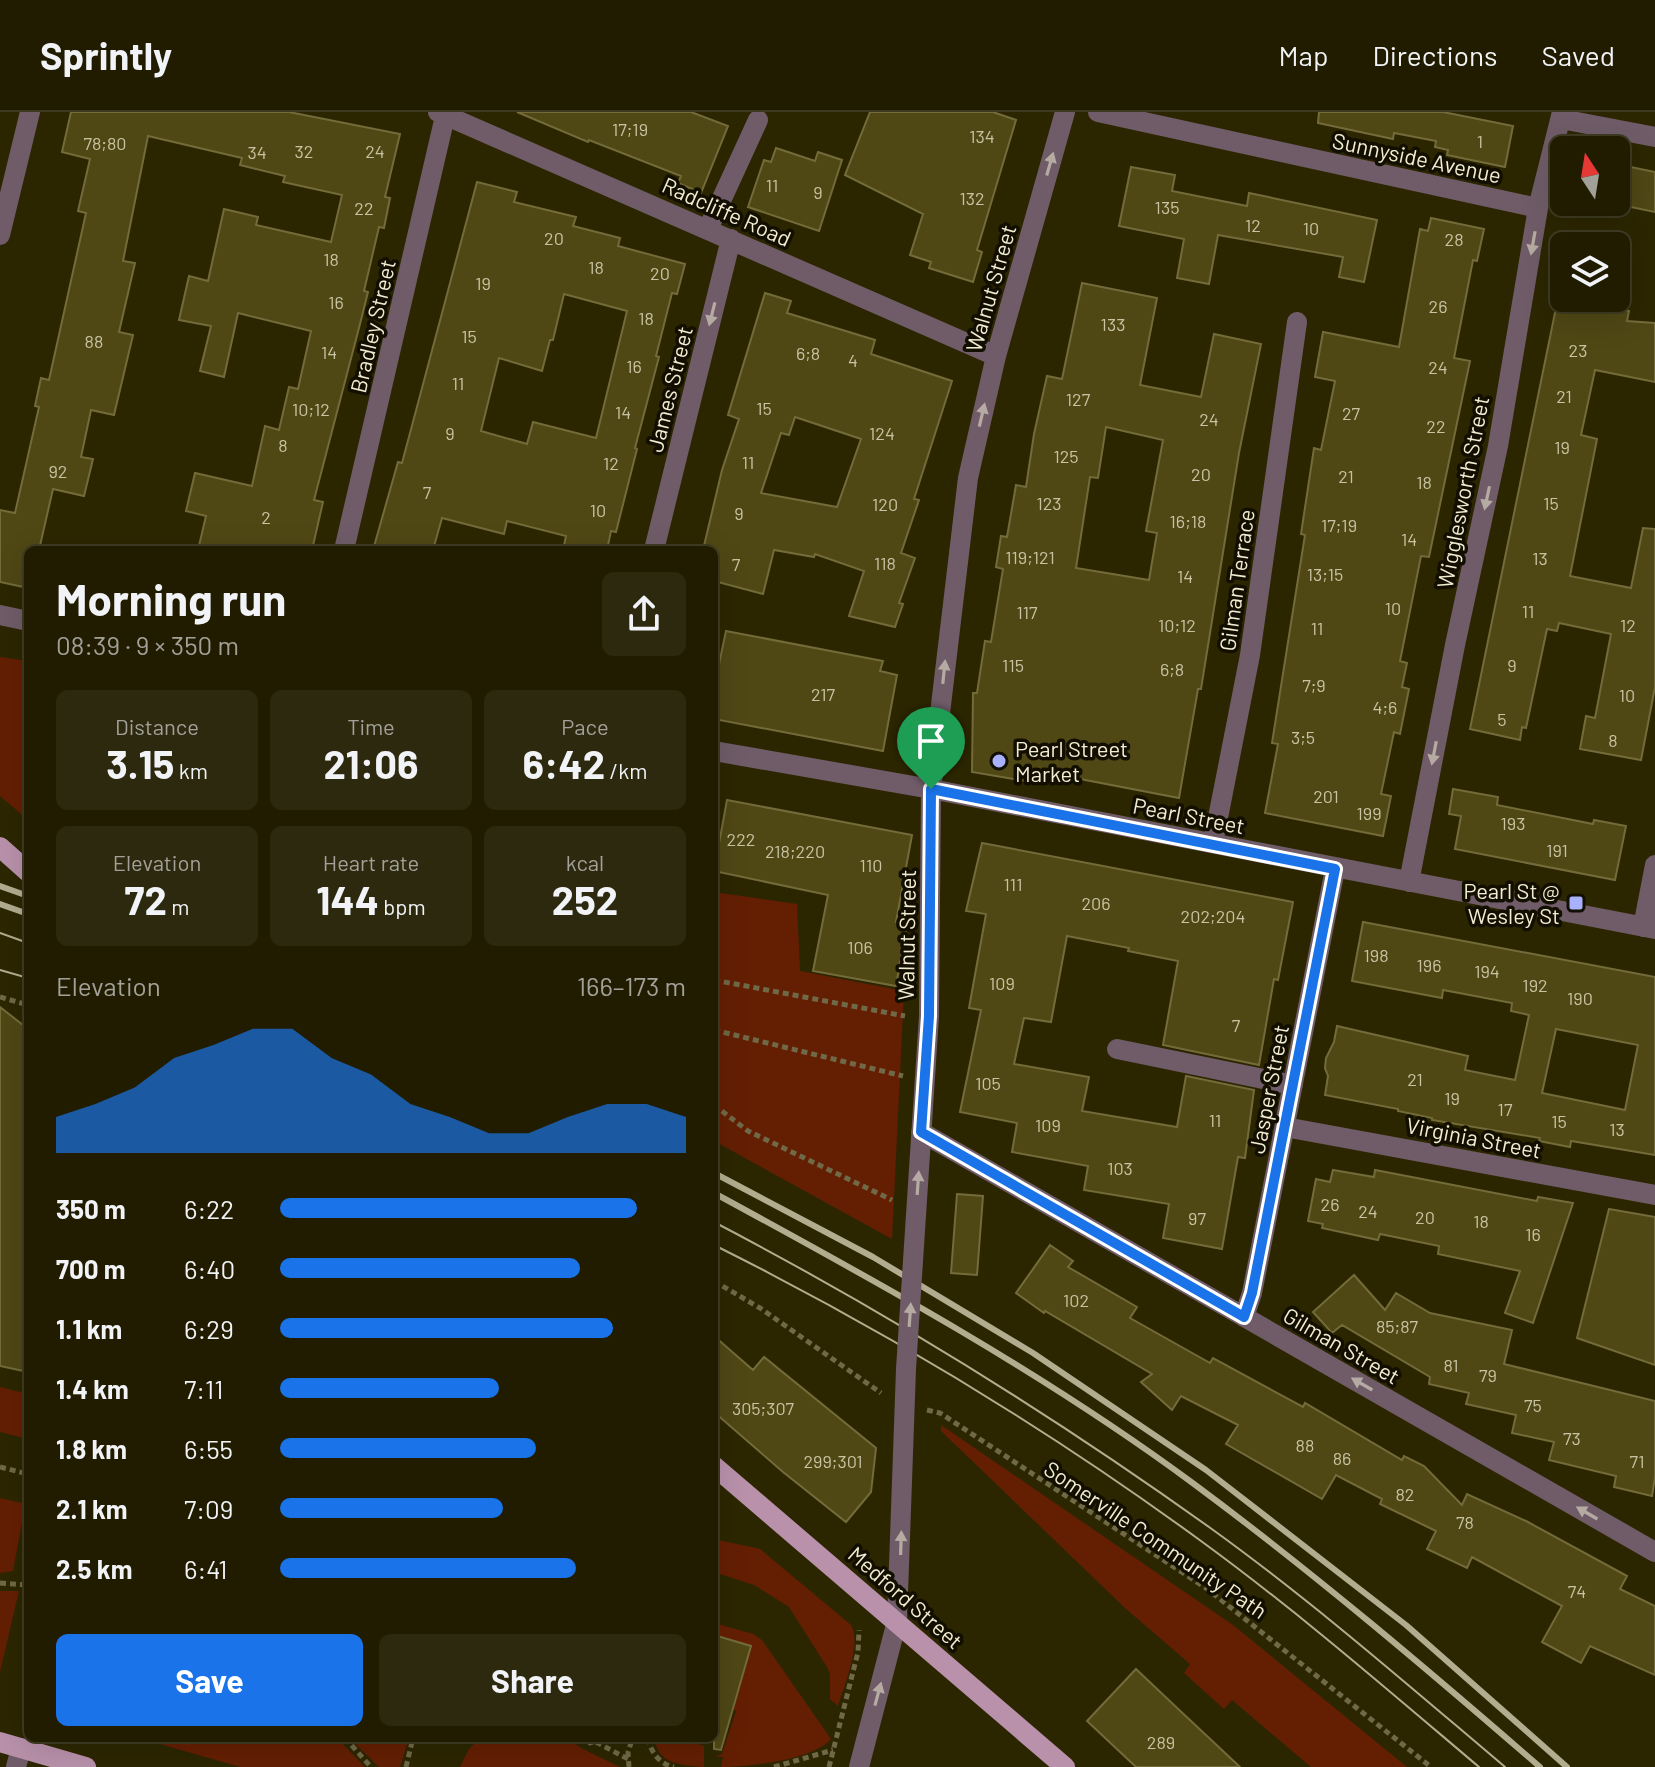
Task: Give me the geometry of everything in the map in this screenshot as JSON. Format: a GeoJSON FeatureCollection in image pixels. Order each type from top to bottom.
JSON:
{"type":"FeatureCollection","features":[{"type":"Feature","properties":{"kind":"main road"},"geometry":{"type":"LineString","coordinates":[[0,847],[24,868]]}},
{"type":"Feature","properties":{"kind":"main road","name":"Medford Street"},"geometry":{"type":"LineString","coordinates":[[718,1469],[1065,1767]]}},
{"type":"Feature","properties":{"kind":"main road"},"geometry":{"type":"LineString","coordinates":[[0,1742],[18,1758],[86,1767]]}},
{"type":"Feature","properties":{"kind":"street"},"geometry":{"type":"LineString","coordinates":[[0,235],[30,112]]}},
{"type":"Feature","properties":{"kind":"street","name":"Walnut Street"},"geometry":{"type":"LineString","coordinates":[[859,1767],[897,1621],[906,1369],[929,1016],[931,789],[968,478],[996,356],[1065,112]]}},
{"type":"Feature","properties":{"kind":"street","name":"Sunnyside Avenue"},"geometry":{"type":"LineString","coordinates":[[1098,112],[1538,208]]}},
{"type":"Feature","properties":{"kind":"street","name":"Radcliffe Road"},"geometry":{"type":"LineString","coordinates":[[443,113],[996,356]]}},
{"type":"Feature","properties":{"kind":"street","name":"Bradley Street"},"geometry":{"type":"LineString","coordinates":[[345,546],[443,113]]}},
{"type":"Feature","properties":{"kind":"street"},"geometry":{"type":"LineString","coordinates":[[1562,115],[1655,137]]}},
{"type":"Feature","properties":{"kind":"street","name":"Wigglesworth Street"},"geometry":{"type":"LineString","coordinates":[[1409,882],[1498,446],[1538,208],[1562,115]]}},
{"type":"Feature","properties":{"kind":"street"},"geometry":{"type":"LineString","coordinates":[[708,229],[758,120]]}},
{"type":"Feature","properties":{"kind":"street","name":"James Street"},"geometry":{"type":"LineString","coordinates":[[655,546],[731,239]]}},
{"type":"Feature","properties":{"kind":"street","name":"Gilman Terrace"},"geometry":{"type":"LineString","coordinates":[[1213,843],[1250,655],[1297,322]]}},
{"type":"Feature","properties":{"kind":"street"},"geometry":{"type":"LineString","coordinates":[[0,615],[24,620]]}},
{"type":"Feature","properties":{"kind":"street","name":"Pearl Street"},"geometry":{"type":"LineString","coordinates":[[718,752],[931,789],[1649,928]]}},
{"type":"Feature","properties":{"kind":"street"},"geometry":{"type":"LineString","coordinates":[[1649,928],[1655,865]]}},
{"type":"Feature","properties":{"kind":"street","name":"Jasper Street"},"geometry":{"type":"LineString","coordinates":[[1244,1317],[1252,1293],[1335,869]]}},
{"type":"Feature","properties":{"kind":"street"},"geometry":{"type":"LineString","coordinates":[[1117,1049],[1293,1085]]}},
{"type":"Feature","properties":{"kind":"street","name":"Virginia Street"},"geometry":{"type":"LineString","coordinates":[[1285,1127],[1655,1195]]}},
{"type":"Feature","properties":{"kind":"street","name":"Gilman Street"},"geometry":{"type":"LineString","coordinates":[[921,1132],[1655,1552]]}},
{"type":"Feature","properties":{"kind":"path"},"geometry":{"type":"LineString","coordinates":[[718,981],[908,1017]]}},
{"type":"Feature","properties":{"kind":"path"},"geometry":{"type":"LineString","coordinates":[[0,997],[24,1004]]}},
{"type":"Feature","properties":{"kind":"path"},"geometry":{"type":"LineString","coordinates":[[718,1031],[905,1077]]}},
{"type":"Feature","properties":{"kind":"path"},"geometry":{"type":"LineString","coordinates":[[718,1108],[748,1131],[896,1202]]}},
{"type":"Feature","properties":{"kind":"path"},"geometry":{"type":"LineString","coordinates":[[718,1283],[760,1308],[879,1393],[885,1393]]}},
{"type":"Feature","properties":{"kind":"path","name":"Somerville Community Path"},"geometry":{"type":"LineString","coordinates":[[930,1411],[940,1413],[1192,1578],[1431,1767]]}},
{"type":"Feature","properties":{"kind":"path"},"geometry":{"type":"LineString","coordinates":[[0,1467],[24,1473]]}},
{"type":"Feature","properties":{"kind":"path"},"geometry":{"type":"LineString","coordinates":[[0,1583],[24,1585]]}},
{"type":"Feature","properties":{"kind":"path"},"geometry":{"type":"LineString","coordinates":[[829,1767],[858,1652],[859,1630]]}},
{"type":"Feature","properties":{"kind":"path"},"geometry":{"type":"LineString","coordinates":[[349,1742],[371,1767]]}},
{"type":"Feature","properties":{"kind":"path"},"geometry":{"type":"LineString","coordinates":[[406,1767],[412,1742]]}},
{"type":"Feature","properties":{"kind":"path"},"geometry":{"type":"LineString","coordinates":[[588,1742],[596,1742],[628,1759]]}},
{"type":"Feature","properties":{"kind":"path"},"geometry":{"type":"LineString","coordinates":[[629,1767],[631,1742]]}},
{"type":"Feature","properties":{"kind":"path"},"geometry":{"type":"LineString","coordinates":[[650,1742],[656,1756],[669,1767]]}},
{"type":"Feature","properties":{"kind":"path"},"geometry":{"type":"LineString","coordinates":[[774,1767],[833,1750]]}},
{"type":"Feature","properties":{"kind":"shaded area"},"geometry":{"type":"Polygon","coordinates":[[[0,657],[24,660],[24,817],[0,796],[0,657]]]}},
{"type":"Feature","properties":{"kind":"shaded area"},"geometry":{"type":"Polygon","coordinates":[[[718,893],[797,904],[800,971],[904,991],[892,1239],[718,1143],[718,893]]]}},
{"type":"Feature","properties":{"kind":"shaded area"},"geometry":{"type":"Polygon","coordinates":[[[0,1387],[24,1393],[24,1438],[0,1432],[0,1387]]]}},
{"type":"Feature","properties":{"kind":"shaded area"},"geometry":{"type":"Polygon","coordinates":[[[941,1425],[1233,1625],[1407,1767],[1311,1767],[1232,1700],[1224,1709],[1184,1673],[1190,1664],[1125,1608],[941,1431],[941,1425]]]}},
{"type":"Feature","properties":{"kind":"shaded area"},"geometry":{"type":"Polygon","coordinates":[[[0,1498],[22,1503],[24,1511],[13,1571],[0,1573],[0,1498]]]}},
{"type":"Feature","properties":{"kind":"shaded area"},"geometry":{"type":"Polygon","coordinates":[[[718,1540],[760,1549],[851,1625],[854,1633],[853,1653],[838,1706],[830,1699],[827,1667],[789,1607],[754,1585],[718,1573],[718,1540]]]}},
{"type":"Feature","properties":{"kind":"shaded area"},"geometry":{"type":"Polygon","coordinates":[[[0,1591],[19,1591],[0,1672],[0,1591]]]}},
{"type":"Feature","properties":{"kind":"shaded area"},"geometry":{"type":"Polygon","coordinates":[[[718,1624],[753,1634],[762,1640],[831,1739],[809,1753],[795,1757],[763,1764],[721,1767],[723,1757],[715,1756],[722,1754],[751,1646],[718,1636],[718,1624]]]}},
{"type":"Feature","properties":{"kind":"shaded area"},"geometry":{"type":"Polygon","coordinates":[[[153,1742],[341,1742],[365,1767],[240,1767],[153,1742]]]}},
{"type":"Feature","properties":{"kind":"shaded area"},"geometry":{"type":"Polygon","coordinates":[[[353,1742],[408,1742],[400,1767],[379,1767],[353,1742]]]}},
{"type":"Feature","properties":{"kind":"shaded area"},"geometry":{"type":"Polygon","coordinates":[[[476,1742],[572,1742],[620,1767],[460,1767],[476,1742]]]}},
{"type":"Feature","properties":{"kind":"shaded area"},"geometry":{"type":"Polygon","coordinates":[[[656,1742],[690,1742],[704,1746],[704,1767],[672,1762],[660,1754],[656,1742]]]}},
{"type":"Feature","properties":{"kind":"building"},"geometry":{"type":"Polygon","coordinates":[[[71,112],[289,112],[400,134],[385,197],[390,198],[384,228],[379,227],[364,291],[368,292],[314,500],[323,502],[313,546],[199,546],[206,516],[186,511],[195,473],[252,486],[265,426],[279,430],[289,387],[298,389],[311,331],[238,313],[224,377],[200,371],[211,326],[179,320],[189,276],[208,281],[224,209],[258,217],[256,225],[331,242],[342,195],[283,182],[285,176],[240,165],[242,158],[148,136],[123,261],[135,263],[119,332],[133,335],[114,415],[91,410],[81,457],[93,459],[84,496],[53,489],[40,546],[24,546],[24,587],[0,582],[0,510],[15,513],[39,407],[35,406],[41,378],[49,380],[86,213],[78,211],[90,159],[62,152],[71,112]]]}},
{"type":"Feature","properties":{"kind":"building"},"geometry":{"type":"Polygon","coordinates":[[[517,112],[691,112],[728,126],[701,193],[678,183],[681,176],[517,112]]]}},
{"type":"Feature","properties":{"kind":"building"},"geometry":{"type":"Polygon","coordinates":[[[870,112],[993,112],[1016,120],[977,250],[982,252],[973,282],[929,268],[931,262],[910,255],[923,214],[845,175],[870,112]]]}},
{"type":"Feature","properties":{"kind":"building"},"geometry":{"type":"Polygon","coordinates":[[[1319,112],[1443,112],[1513,126],[1505,167],[1447,155],[1448,150],[1435,147],[1436,141],[1394,133],[1393,139],[1318,123],[1319,112]]]}},
{"type":"Feature","properties":{"kind":"building"},"geometry":{"type":"Polygon","coordinates":[[[776,148],[815,161],[818,152],[842,160],[819,231],[748,207],[764,160],[771,162],[776,148]]]}},
{"type":"Feature","properties":{"kind":"building"},"geometry":{"type":"Polygon","coordinates":[[[1131,167],[1175,175],[1172,191],[1247,206],[1249,193],[1377,220],[1364,282],[1339,277],[1343,257],[1218,235],[1209,284],[1177,278],[1184,239],[1119,226],[1131,167]]]}},
{"type":"Feature","properties":{"kind":"building"},"geometry":{"type":"Polygon","coordinates":[[[1630,167],[1655,172],[1655,212],[1630,207],[1630,167]]]}},
{"type":"Feature","properties":{"kind":"building"},"geometry":{"type":"Polygon","coordinates":[[[477,182],[517,192],[514,202],[576,217],[573,226],[620,238],[618,246],[685,264],[677,294],[672,293],[616,532],[611,531],[608,546],[564,546],[566,536],[507,521],[504,534],[442,518],[434,546],[374,546],[398,462],[402,463],[477,182]],[[564,294],[542,371],[499,358],[481,431],[527,444],[533,422],[596,438],[627,311],[564,294]]]}},
{"type":"Feature","properties":{"kind":"building"},"geometry":{"type":"Polygon","coordinates":[[[1431,218],[1484,229],[1477,261],[1473,260],[1454,358],[1470,361],[1429,557],[1421,556],[1400,661],[1407,663],[1402,687],[1409,689],[1400,734],[1394,732],[1381,794],[1391,796],[1383,836],[1265,813],[1278,744],[1272,743],[1305,535],[1301,534],[1314,448],[1321,450],[1335,381],[1315,377],[1323,332],[1399,347],[1420,229],[1428,231],[1431,218]]]}},
{"type":"Feature","properties":{"kind":"building"},"geometry":{"type":"Polygon","coordinates":[[[1082,283],[1157,298],[1140,385],[1201,397],[1214,334],[1261,344],[1179,798],[1028,769],[1026,781],[972,772],[973,693],[977,693],[985,641],[991,642],[1003,569],[996,567],[1001,536],[1007,537],[1016,485],[1026,487],[1047,376],[1062,379],[1082,283]],[[1106,427],[1098,478],[1090,477],[1076,568],[1149,580],[1157,533],[1146,531],[1163,440],[1106,427]]]}},
{"type":"Feature","properties":{"kind":"building"},"geometry":{"type":"Polygon","coordinates":[[[765,293],[791,301],[787,313],[875,340],[871,354],[952,381],[914,499],[919,500],[901,553],[915,558],[899,603],[903,604],[895,627],[849,616],[864,571],[815,554],[814,557],[774,550],[763,594],[718,582],[718,546],[704,546],[722,470],[739,419],[728,415],[765,293]],[[795,417],[789,435],[781,433],[761,493],[837,507],[861,439],[795,417]]]}},
{"type":"Feature","properties":{"kind":"building"},"geometry":{"type":"Polygon","coordinates":[[[1555,312],[1629,312],[1627,321],[1655,323],[1655,382],[1595,370],[1581,435],[1597,439],[1570,576],[1631,588],[1643,528],[1655,529],[1655,687],[1641,760],[1580,749],[1586,716],[1595,718],[1611,634],[1559,623],[1557,631],[1547,629],[1526,728],[1522,727],[1520,740],[1470,729],[1555,312]]]}},
{"type":"Feature","properties":{"kind":"building"},"geometry":{"type":"Polygon","coordinates":[[[726,631],[883,661],[880,671],[897,675],[883,751],[718,720],[718,669],[726,631]]]}},
{"type":"Feature","properties":{"kind":"building"},"geometry":{"type":"Polygon","coordinates":[[[1453,789],[1498,797],[1497,805],[1593,824],[1594,820],[1626,826],[1615,880],[1455,849],[1461,816],[1449,814],[1453,789]]]}},
{"type":"Feature","properties":{"kind":"building"},"geometry":{"type":"Polygon","coordinates":[[[727,800],[912,835],[896,922],[907,924],[896,986],[813,971],[828,895],[718,872],[718,849],[727,800]]]}},
{"type":"Feature","properties":{"kind":"building"},"geometry":{"type":"Polygon","coordinates":[[[982,843],[1293,902],[1278,980],[1274,979],[1259,1065],[1163,1045],[1178,961],[1067,936],[1051,1022],[1024,1018],[1014,1064],[1089,1077],[1082,1111],[1177,1127],[1186,1076],[1254,1090],[1245,1158],[1238,1157],[1222,1249],[1163,1238],[1169,1204],[1084,1190],[1088,1166],[1012,1152],[1017,1123],[960,1112],[981,1010],[969,1008],[986,914],[966,911],[982,843]]]}},
{"type":"Feature","properties":{"kind":"building"},"geometry":{"type":"Polygon","coordinates":[[[1363,922],[1655,977],[1655,1155],[1571,1141],[1570,1147],[1539,1141],[1540,1138],[1432,1120],[1398,1109],[1325,1095],[1328,1076],[1326,1058],[1337,1026],[1468,1056],[1465,1070],[1515,1080],[1529,1015],[1511,1011],[1512,1003],[1443,990],[1442,998],[1352,981],[1363,922]],[[1556,1029],[1542,1093],[1625,1110],[1638,1045],[1556,1029]]]}},
{"type":"Feature","properties":{"kind":"building"},"geometry":{"type":"Polygon","coordinates":[[[0,1007],[24,1026],[24,1371],[0,1366],[0,1007]]]}},
{"type":"Feature","properties":{"kind":"building"},"geometry":{"type":"Polygon","coordinates":[[[1333,1170],[1374,1177],[1375,1170],[1537,1201],[1538,1197],[1573,1203],[1533,1323],[1505,1313],[1520,1271],[1438,1254],[1439,1246],[1380,1234],[1378,1240],[1322,1228],[1323,1224],[1308,1221],[1316,1179],[1330,1182],[1333,1170]]]}},
{"type":"Feature","properties":{"kind":"building"},"geometry":{"type":"Polygon","coordinates":[[[957,1194],[983,1196],[977,1275],[951,1273],[957,1194]]]}},
{"type":"Feature","properties":{"kind":"building"},"geometry":{"type":"Polygon","coordinates":[[[1609,1209],[1655,1217],[1655,1365],[1577,1338],[1609,1209]]]}},
{"type":"Feature","properties":{"kind":"building"},"geometry":{"type":"Polygon","coordinates":[[[1050,1245],[1073,1261],[1068,1267],[1137,1307],[1130,1318],[1210,1363],[1213,1358],[1303,1407],[1305,1403],[1402,1460],[1404,1456],[1424,1466],[1462,1505],[1467,1494],[1526,1521],[1627,1576],[1620,1589],[1655,1606],[1655,1675],[1590,1646],[1581,1663],[1542,1642],[1562,1606],[1472,1557],[1467,1568],[1427,1549],[1436,1531],[1380,1504],[1382,1499],[1336,1475],[1322,1499],[1226,1444],[1238,1425],[1181,1396],[1172,1410],[1141,1382],[1152,1374],[1044,1313],[1016,1293],[1050,1245]]]}},
{"type":"Feature","properties":{"kind":"building"},"geometry":{"type":"Polygon","coordinates":[[[1354,1275],[1385,1310],[1396,1293],[1430,1313],[1512,1330],[1504,1364],[1655,1401],[1652,1496],[1614,1487],[1616,1476],[1549,1460],[1554,1442],[1512,1433],[1516,1415],[1466,1404],[1469,1393],[1429,1384],[1430,1377],[1342,1325],[1332,1333],[1313,1312],[1354,1275]]]}},
{"type":"Feature","properties":{"kind":"building"},"geometry":{"type":"Polygon","coordinates":[[[718,1339],[753,1370],[764,1357],[876,1448],[871,1492],[846,1522],[718,1415],[718,1339]]]}},
{"type":"Feature","properties":{"kind":"building"},"geometry":{"type":"Polygon","coordinates":[[[718,1636],[751,1646],[721,1750],[714,1749],[714,1742],[718,1742],[718,1636]]]}},
{"type":"Feature","properties":{"kind":"building"},"geometry":{"type":"Polygon","coordinates":[[[1136,1669],[1240,1767],[1136,1767],[1087,1721],[1136,1669]]]}},
{"type":"Feature","properties":{"kind":"tram line"},"geometry":{"type":"LineString","coordinates":[[0,933],[24,942]]}},
{"type":"Feature","properties":{"kind":"tram line"},"geometry":{"type":"LineString","coordinates":[[0,970],[24,977]]}},
{"type":"Feature","properties":{"kind":"tram line"},"geometry":{"type":"LineString","coordinates":[[718,1224],[905,1328],[1149,1485],[1285,1584],[1505,1767]]}},
{"type":"Feature","properties":{"kind":"tram line"},"geometry":{"type":"LineString","coordinates":[[718,1247],[902,1346],[1084,1459],[1272,1595],[1479,1767]]}},
{"type":"Feature","properties":{"kind":"railway"},"geometry":{"type":"LineString","coordinates":[[0,886],[24,895]]}},
{"type":"Feature","properties":{"kind":"railway"},"geometry":{"type":"LineString","coordinates":[[0,904],[24,913]]}},
{"type":"Feature","properties":{"kind":"railway"},"geometry":{"type":"LineString","coordinates":[[718,1175],[873,1257],[1033,1353],[1206,1470],[1406,1625],[1567,1767]]}},
{"type":"Feature","properties":{"kind":"railway"},"geometry":{"type":"LineString","coordinates":[[718,1195],[959,1330],[1137,1443],[1326,1587],[1540,1767]]}},
{"type":"Feature","properties":{"kind":"place","name":"Pearl Street Market"},"geometry":{"type":"Point","coordinates":[999,761]}},
{"type":"Feature","properties":{"kind":"place","name":"Pearl St @ Wesley St"},"geometry":{"type":"Point","coordinates":[1576,903]}},
{"type":"Feature","properties":{"kind":"route"},"geometry":{"type":"LineString","coordinates":[[931,789],[1335,869],[1252,1293],[1244,1317],[921,1132],[929,1016],[931,789]]}}]}
